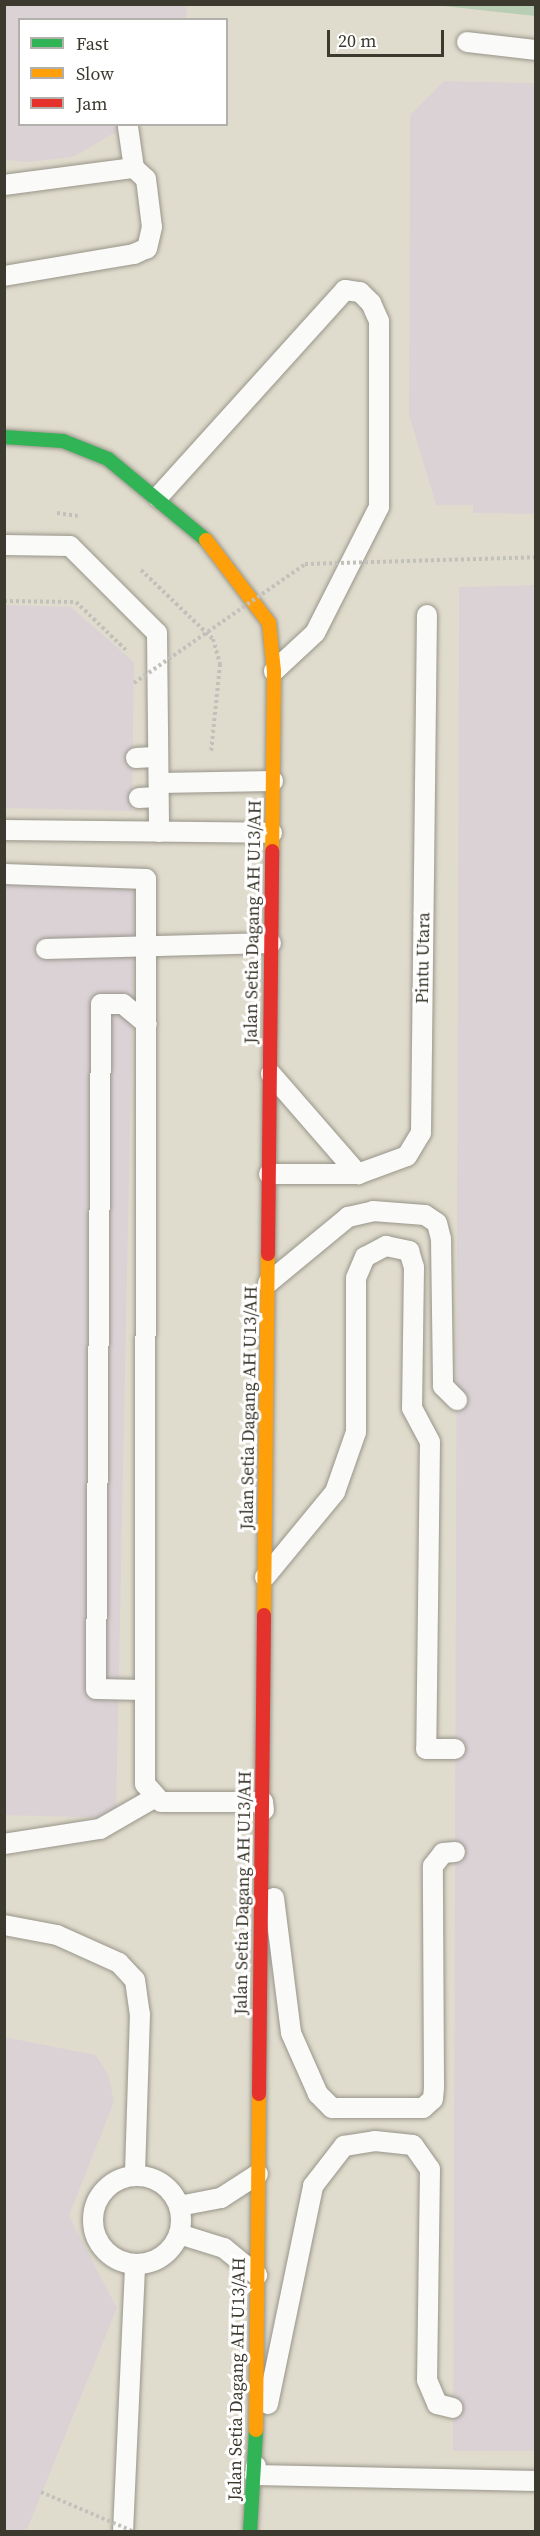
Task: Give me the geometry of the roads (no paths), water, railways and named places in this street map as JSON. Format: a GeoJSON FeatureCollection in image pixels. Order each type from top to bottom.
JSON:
{"type":"FeatureCollection","features":[{"type":"Feature","properties":{"kind":"street","name":"Jalan Setia Dagang AH U13/AH"},"geometry":{"type":"LineString","coordinates":[[4,437],[63,441],[108,459],[158,497],[213,545],[269,623],[274,670],[273,781],[255,2485],[250,2532]]}},
{"type":"Feature","properties":{"kind":"lane"},"geometry":{"type":"LineString","coordinates":[[467,42],[536,50]]}},
{"type":"Feature","properties":{"kind":"lane"},"geometry":{"type":"LineString","coordinates":[[128,127],[134,168]]}},
{"type":"Feature","properties":{"kind":"lane"},"geometry":{"type":"LineString","coordinates":[[4,185],[134,168],[141,171],[148,189],[152,239],[147,248],[4,276]]}},
{"type":"Feature","properties":{"kind":"lane"},"geometry":{"type":"LineString","coordinates":[[158,497],[345,290],[360,292],[371,303],[379,321],[378,507],[315,633],[274,670]]}},
{"type":"Feature","properties":{"kind":"lane"},"geometry":{"type":"LineString","coordinates":[[4,545],[70,546],[157,633],[158,757],[152,793],[159,832]]}},
{"type":"Feature","properties":{"kind":"lane","name":"Pintu Utara"},"geometry":{"type":"LineString","coordinates":[[269,1174],[358,1174],[407,1156],[421,1133],[427,615]]}},
{"type":"Feature","properties":{"kind":"lane"},"geometry":{"type":"LineString","coordinates":[[136,758],[158,757]]}},
{"type":"Feature","properties":{"kind":"lane"},"geometry":{"type":"LineString","coordinates":[[152,793],[273,781]]}},
{"type":"Feature","properties":{"kind":"lane"},"geometry":{"type":"LineString","coordinates":[[4,830],[272,833]]}},
{"type":"Feature","properties":{"kind":"lane"},"geometry":{"type":"LineString","coordinates":[[4,874],[146,879],[145,1784],[154,1798]]}},
{"type":"Feature","properties":{"kind":"lane"},"geometry":{"type":"LineString","coordinates":[[46,949],[271,943]]}},
{"type":"Feature","properties":{"kind":"lane"},"geometry":{"type":"LineString","coordinates":[[145,1690],[96,1689],[101,1004],[123,1004],[147,1024]]}},
{"type":"Feature","properties":{"kind":"lane"},"geometry":{"type":"LineString","coordinates":[[269,1072],[358,1174]]}},
{"type":"Feature","properties":{"kind":"lane"},"geometry":{"type":"LineString","coordinates":[[268,1283],[348,1217],[373,1211],[425,1215],[437,1223],[441,1239],[442,1386],[457,1400]]}},
{"type":"Feature","properties":{"kind":"lane"},"geometry":{"type":"LineString","coordinates":[[265,1577],[334,1492],[356,1432],[356,1278],[365,1257],[386,1246],[409,1251],[414,1267],[412,1408],[430,1442],[426,1749],[455,1749]]}},
{"type":"Feature","properties":{"kind":"lane"},"geometry":{"type":"LineString","coordinates":[[4,1844],[100,1829],[154,1798],[262,1802],[291,2033],[318,2094],[332,2108],[423,2108],[433,2099],[433,1866],[443,1853],[455,1852]]}},
{"type":"Feature","properties":{"kind":"lane"},"geometry":{"type":"LineString","coordinates":[[4,1926],[57,1935],[119,1963],[135,1980],[140,2014],[135,2175]]}},
{"type":"Feature","properties":{"kind":"lane"},"geometry":{"type":"LineString","coordinates":[[453,2408],[437,2404],[427,2380],[430,2169],[413,2145],[375,2142],[344,2146],[313,2186],[300,2231],[255,2485],[536,2481]]}},
{"type":"Feature","properties":{"kind":"lane"},"geometry":{"type":"LineString","coordinates":[[179,2206],[221,2198],[258,2174]]}},
{"type":"Feature","properties":{"kind":"lane"},"geometry":{"type":"LineString","coordinates":[[135,2175],[162,2183],[179,2206],[179,2234],[162,2256],[135,2264],[108,2253],[94,2227],[93,2212],[108,2186],[135,2175]]}},
{"type":"Feature","properties":{"kind":"lane"},"geometry":{"type":"LineString","coordinates":[[179,2234],[224,2248],[257,2275]]}},
{"type":"Feature","properties":{"kind":"lane"},"geometry":{"type":"LineString","coordinates":[[123,2532],[135,2264]]}}]}
